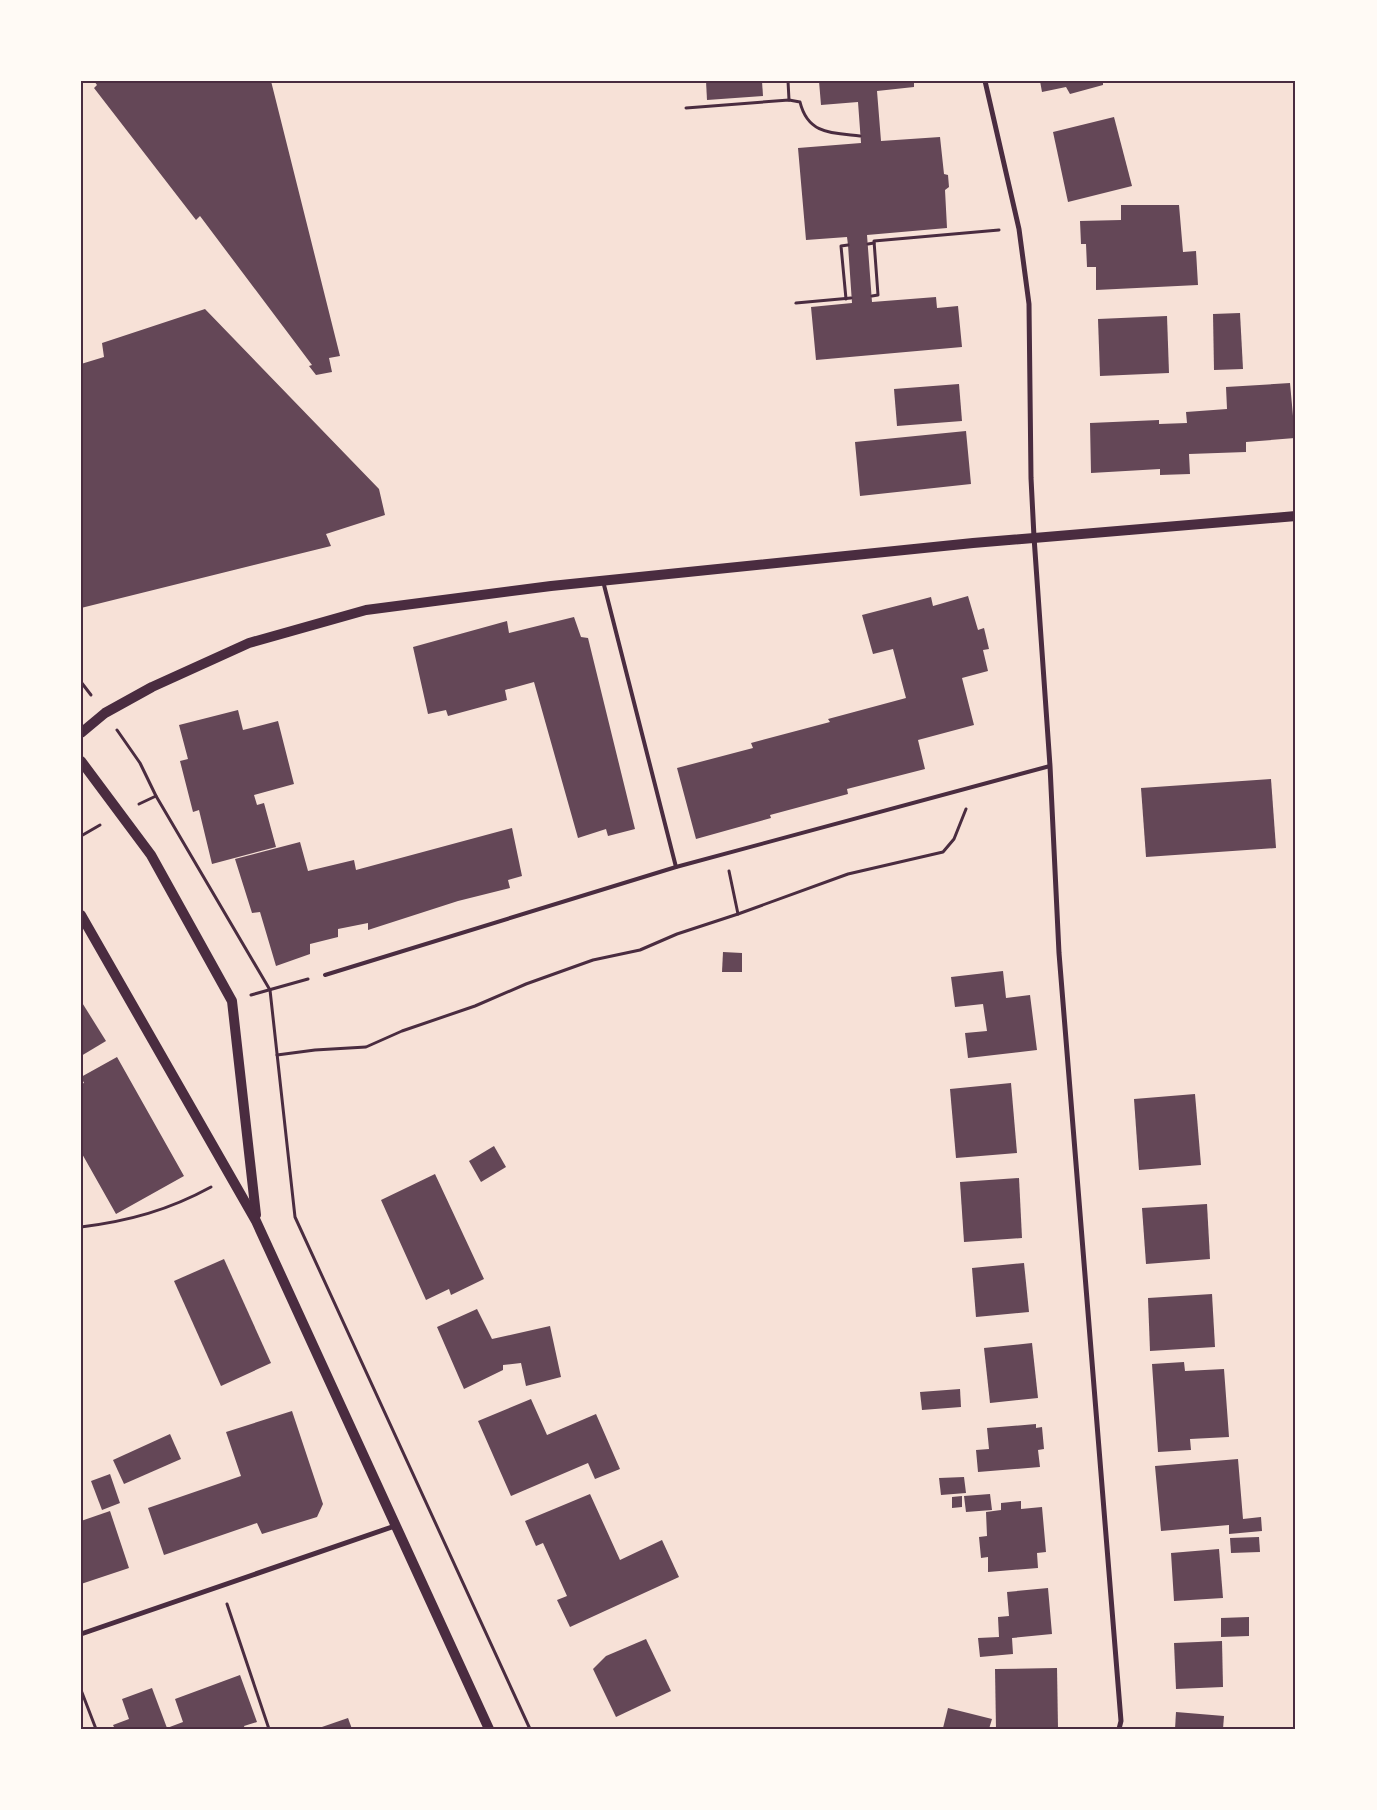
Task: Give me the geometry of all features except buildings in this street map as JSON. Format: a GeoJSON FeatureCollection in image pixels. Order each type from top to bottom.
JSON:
{"type":"FeatureCollection","features":[{"type":"Feature","properties":{"kind":"main road"},"geometry":{"type":"LineString","coordinates":[[81,733],[105,713],[152,687],[249,643],[366,610],[550,586],[1034,537],[1296,516]]}},
{"type":"Feature","properties":{"kind":"main road"},"geometry":{"type":"LineString","coordinates":[[81,761],[151,855],[232,1000],[256,1221]]}},
{"type":"Feature","properties":{"kind":"main road"},"geometry":{"type":"LineString","coordinates":[[81,915],[256,1221],[489,1729]]}},
{"type":"Feature","properties":{"kind":"street"},"geometry":{"type":"LineString","coordinates":[[985,81],[1019,229],[1028,304],[1031,478],[1050,766],[1059,953],[1120,1711],[1119,1729]]}},
{"type":"Feature","properties":{"kind":"street"},"geometry":{"type":"LineString","coordinates":[[81,1634],[395,1526]]}},
{"type":"Feature","properties":{"kind":"lane"},"geometry":{"type":"LineString","coordinates":[[603,581],[676,866]]}},
{"type":"Feature","properties":{"kind":"lane"},"geometry":{"type":"LineString","coordinates":[[325,975],[676,866],[1050,766]]}},
{"type":"Feature","properties":{"kind":"path"},"geometry":{"type":"LineString","coordinates":[[788,81],[789,100]]}},
{"type":"Feature","properties":{"kind":"path"},"geometry":{"type":"LineString","coordinates":[[686,108],[789,100],[800,102],[803,114],[813,125],[834,133],[860,136]]}},
{"type":"Feature","properties":{"kind":"path"},"geometry":{"type":"LineString","coordinates":[[868,244],[874,243],[874,241],[1019,229]]}},
{"type":"Feature","properties":{"kind":"path"},"geometry":{"type":"LineString","coordinates":[[872,296],[878,295],[874,243]]}},
{"type":"Feature","properties":{"kind":"path"},"geometry":{"type":"LineString","coordinates":[[846,299],[841,246],[848,246]]}},
{"type":"Feature","properties":{"kind":"path"},"geometry":{"type":"LineString","coordinates":[[796,303],[851,298]]}},
{"type":"Feature","properties":{"kind":"path"},"geometry":{"type":"LineString","coordinates":[[81,682],[140,763],[156,796],[270,990],[295,1218],[530,1729]]}},
{"type":"Feature","properties":{"kind":"path"},"geometry":{"type":"LineString","coordinates":[[277,1055],[315,1050],[366,1047],[402,1030],[475,1006],[526,984],[593,960],[640,950],[677,934],[848,874],[943,852],[954,839],[976,785]]}},
{"type":"Feature","properties":{"kind":"path"},"geometry":{"type":"LineString","coordinates":[[725,853],[738,914]]}},
{"type":"Feature","properties":{"kind":"path"},"geometry":{"type":"LineString","coordinates":[[232,1000],[325,975]]}},
{"type":"Feature","properties":{"kind":"path"},"geometry":{"type":"LineString","coordinates":[[81,1227],[142,1216],[166,1209],[231,1177]]}},
{"type":"Feature","properties":{"kind":"path"},"geometry":{"type":"LineString","coordinates":[[221,1585],[269,1729]]}},
{"type":"Feature","properties":{"kind":"path"},"geometry":{"type":"LineString","coordinates":[[81,1690],[96,1729]]}}]}
